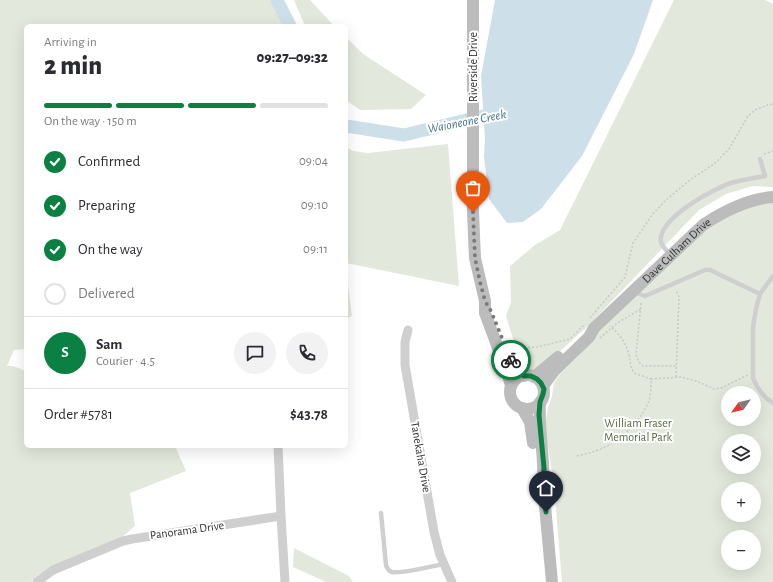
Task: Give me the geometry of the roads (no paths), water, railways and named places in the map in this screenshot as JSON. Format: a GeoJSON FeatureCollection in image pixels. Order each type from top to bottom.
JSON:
{"type":"FeatureCollection","features":[{"type":"Feature","properties":{"kind":"main road","name":"Riverside Drive"},"geometry":{"type":"LineString","coordinates":[[473,0],[472,129],[473,235],[475,258],[485,301],[485,313],[511,386]]}},
{"type":"Feature","properties":{"kind":"main road","name":"Dave Culham Drive"},"geometry":{"type":"LineString","coordinates":[[529,376],[571,340],[597,323],[703,225],[722,213],[744,204],[773,198]]}},
{"type":"Feature","properties":{"kind":"main road","name":"Riverside Drive"},"geometry":{"type":"LineString","coordinates":[[485,301],[491,311],[510,359],[529,376]]}},
{"type":"Feature","properties":{"kind":"main road","name":"Dave Culham Drive"},"geometry":{"type":"LineString","coordinates":[[543,386],[554,371],[589,337],[597,323]]}},
{"type":"Feature","properties":{"kind":"main road"},"geometry":{"type":"LineString","coordinates":[[543,484],[537,469],[530,422],[522,408],[513,401],[511,396],[511,386],[519,377],[529,376],[537,379],[543,386],[543,394],[540,402],[540,429],[544,468],[543,484],[552,582]]}},
{"type":"Feature","properties":{"kind":"main road"},"geometry":{"type":"LineString","coordinates":[[522,408],[534,407],[540,402]]}},
{"type":"Feature","properties":{"kind":"street","name":"Tanekaha Drive"},"geometry":{"type":"LineString","coordinates":[[408,330],[405,342],[405,364],[434,532],[438,551],[452,582]]}},
{"type":"Feature","properties":{"kind":"street"},"geometry":{"type":"LineString","coordinates":[[278,448],[285,582]]}},
{"type":"Feature","properties":{"kind":"street","name":"Panorama Drive"},"geometry":{"type":"LineString","coordinates":[[37,582],[54,570],[128,540],[143,536],[281,516]]}},
{"type":"Feature","properties":{"kind":"lane"},"geometry":{"type":"LineString","coordinates":[[670,255],[662,243],[661,234],[665,227],[684,209],[702,196],[731,183],[765,176],[760,159]]}},
{"type":"Feature","properties":{"kind":"lane"},"geometry":{"type":"LineString","coordinates":[[633,291],[645,296],[705,270],[710,270],[760,294]]}},
{"type":"Feature","properties":{"kind":"lane"},"geometry":{"type":"LineString","coordinates":[[773,276],[760,294],[753,327],[753,378],[765,398],[773,403]]}},
{"type":"Feature","properties":{"kind":"lane"},"geometry":{"type":"LineString","coordinates":[[381,513],[386,565],[390,571],[401,572],[444,564]]}},
{"type":"Feature","properties":{"kind":"water"},"geometry":{"type":"Polygon","coordinates":[[[495,0],[653,0],[634,54],[582,156],[541,209],[523,222],[507,223],[489,199],[484,156],[485,139],[481,76],[495,0]]]}},
{"type":"Feature","properties":{"kind":"waterway","name":"Waioneone Creek"},"geometry":{"type":"LineString","coordinates":[[277,0],[289,24]]}},
{"type":"Feature","properties":{"kind":"waterway","name":"Waioneone Creek"},"geometry":{"type":"LineString","coordinates":[[348,126],[404,135],[483,116],[501,114]]}},
{"type":"Feature","properties":{"kind":"park label","name":"William Fraser Memorial Park"},"geometry":{"type":"Point","coordinates":[638,430]}}]}
